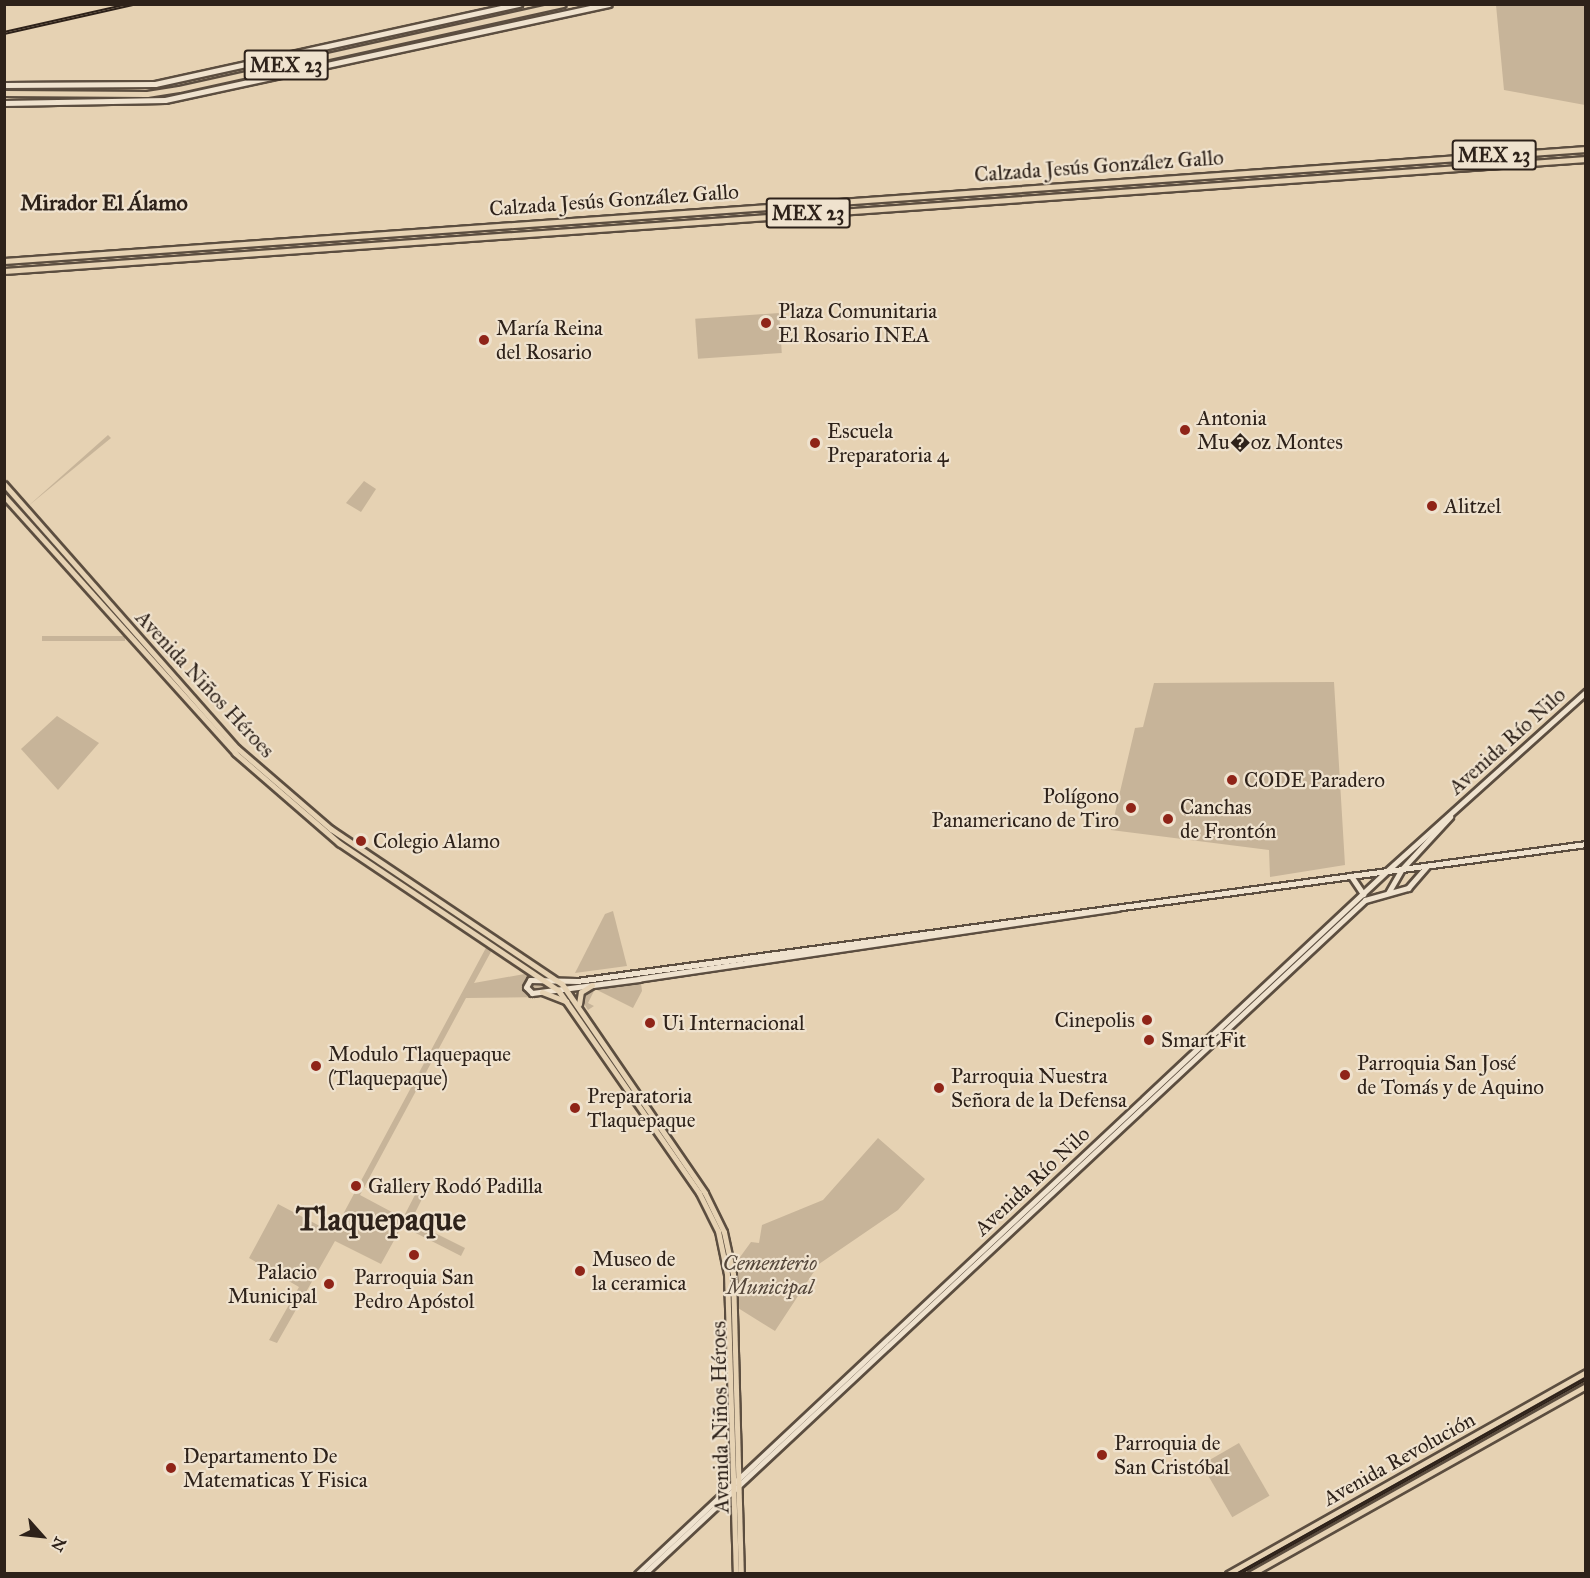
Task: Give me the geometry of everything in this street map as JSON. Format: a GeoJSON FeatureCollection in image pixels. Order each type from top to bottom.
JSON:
{"type":"FeatureCollection","features":[{"type":"Feature","properties":{"kind":"main road"},"geometry":{"type":"LineString","coordinates":[[4,85],[155,84],[519,4]]}},
{"type":"Feature","properties":{"kind":"main road","name":"MEX 23"},"geometry":{"type":"LineString","coordinates":[[4,93],[147,94],[179,89],[563,4]]}},
{"type":"Feature","properties":{"kind":"main road"},"geometry":{"type":"LineString","coordinates":[[4,103],[165,100],[609,4]]}},
{"type":"Feature","properties":{"kind":"main road","name":"Calzada Jesús González Gallo"},"geometry":{"type":"LineString","coordinates":[[4,261],[1586,149]]}},
{"type":"Feature","properties":{"kind":"main road"},"geometry":{"type":"LineString","coordinates":[[1473,157],[1498,165]]}},
{"type":"Feature","properties":{"kind":"main road","name":"Calzada Jesús González Gallo"},"geometry":{"type":"LineString","coordinates":[[4,272],[900,206],[1586,159]]}},
{"type":"Feature","properties":{"kind":"main road"},"geometry":{"type":"LineString","coordinates":[[900,206],[925,195]]}},
{"type":"Feature","properties":{"kind":"main road"},"geometry":{"type":"LineString","coordinates":[[294,240],[310,249]]}},
{"type":"Feature","properties":{"kind":"main road","name":"Avenida Niños Héroes"},"geometry":{"type":"LineString","coordinates":[[4,484],[237,748],[342,838],[555,978],[566,989],[705,1192],[724,1232],[733,1274],[738,1574]]}},
{"type":"Feature","properties":{"kind":"main road","name":"Avenida Niños Héroes"},"geometry":{"type":"LineString","coordinates":[[4,496],[235,753],[339,843],[545,978],[568,1002],[706,1204],[718,1231],[728,1274],[736,1485]]}},
{"type":"Feature","properties":{"kind":"main road"},"geometry":{"type":"LineString","coordinates":[[1118,908],[592,986],[530,992],[526,985],[545,978],[577,981],[1586,844]]}},
{"type":"Feature","properties":{"kind":"main road"},"geometry":{"type":"LineString","coordinates":[[1386,894],[1414,885],[1427,866]]}},
{"type":"Feature","properties":{"kind":"main road","name":"Avenida Río Nilo"},"geometry":{"type":"LineString","coordinates":[[638,1574],[1264,991],[1365,900],[1386,894],[1402,869]]}},
{"type":"Feature","properties":{"kind":"main road","name":"Avenida Río Nilo"},"geometry":{"type":"LineString","coordinates":[[1264,991],[1387,871]]}},
{"type":"Feature","properties":{"kind":"main road"},"geometry":{"type":"LineString","coordinates":[[1351,876],[1363,894]]}},
{"type":"Feature","properties":{"kind":"main road"},"geometry":{"type":"LineString","coordinates":[[580,1009],[580,994],[592,986]]}},
{"type":"Feature","properties":{"kind":"main road"},"geometry":{"type":"LineString","coordinates":[[542,992],[568,1002]]}},
{"type":"Feature","properties":{"kind":"main road","name":"Avenida Revolución"},"geometry":{"type":"LineString","coordinates":[[1228,1574],[1586,1372]]}},
{"type":"Feature","properties":{"kind":"main road","name":"Avenida Revolución"},"geometry":{"type":"LineString","coordinates":[[1251,1574],[1586,1386]]}},
{"type":"Feature","properties":{"kind":"main road","name":"Avenida Río Nilo"},"geometry":{"type":"LineString","coordinates":[[644,1574],[736,1485]]}},
{"type":"Feature","properties":{"kind":"street","name":"Avenida Río Nilo"},"geometry":{"type":"LineString","coordinates":[[1387,871],[1586,692]]}},
{"type":"Feature","properties":{"kind":"street","name":"Avenida Río Nilo"},"geometry":{"type":"LineString","coordinates":[[1402,869],[1451,814]]}},
{"type":"Feature","properties":{"kind":"green space"},"geometry":{"type":"Polygon","coordinates":[[[1496,5],[1585,5],[1585,105],[1504,90],[1496,5]]]}},
{"type":"Feature","properties":{"kind":"green space"},"geometry":{"type":"Polygon","coordinates":[[[779,313],[782,353],[698,359],[695,319],[779,313]]]}},
{"type":"Feature","properties":{"kind":"green space"},"geometry":{"type":"Polygon","coordinates":[[[108,435],[111,438],[27,507],[108,435]]]}},
{"type":"Feature","properties":{"kind":"green space"},"geometry":{"type":"Polygon","coordinates":[[[364,481],[376,489],[361,512],[346,503],[364,481]]]}},
{"type":"Feature","properties":{"kind":"green space"},"geometry":{"type":"Polygon","coordinates":[[[42,636],[125,636],[125,641],[42,641],[42,636]]]}},
{"type":"Feature","properties":{"kind":"green space","name":"CODE Paradero"},"geometry":{"type":"Polygon","coordinates":[[[1334,682],[1345,865],[1270,877],[1269,850],[1111,830],[1135,728],[1143,727],[1154,683],[1334,682]]]}},
{"type":"Feature","properties":{"kind":"green space"},"geometry":{"type":"Polygon","coordinates":[[[57,716],[99,743],[58,790],[21,749],[57,716]]]}},
{"type":"Feature","properties":{"kind":"green space"},"geometry":{"type":"Polygon","coordinates":[[[613,911],[627,966],[575,973],[605,914],[613,911]]]}},
{"type":"Feature","properties":{"kind":"green space"},"geometry":{"type":"Polygon","coordinates":[[[488,944],[493,948],[474,983],[530,973],[550,987],[550,992],[546,997],[466,998],[360,1195],[403,1218],[416,1193],[423,1197],[411,1221],[465,1248],[461,1256],[402,1226],[381,1264],[335,1241],[277,1343],[269,1340],[299,1287],[249,1258],[278,1204],[333,1233],[488,944]]]}},
{"type":"Feature","properties":{"kind":"green space"},"geometry":{"type":"Polygon","coordinates":[[[641,983],[642,991],[633,1008],[595,989],[588,1003],[594,1006],[588,1010],[583,1002],[590,989],[641,983]]]}},
{"type":"Feature","properties":{"kind":"green space","name":"Cementerio Municipal"},"geometry":{"type":"Polygon","coordinates":[[[878,1138],[925,1179],[898,1210],[819,1264],[775,1331],[738,1308],[735,1264],[751,1242],[759,1243],[762,1225],[823,1200],[878,1138]]]}},
{"type":"Feature","properties":{"kind":"green space"},"geometry":{"type":"Polygon","coordinates":[[[1239,1443],[1270,1496],[1232,1517],[1202,1464],[1239,1443]]]}},
{"type":"Feature","properties":{"kind":"railway"},"geometry":{"type":"LineString","coordinates":[[4,33],[133,4]]}},
{"type":"Feature","properties":{"kind":"railway"},"geometry":{"type":"LineString","coordinates":[[1238,1574],[1586,1379]]}},
{"type":"Feature","properties":{"kind":"place","name":"Plaza Comunitaria El Rosario INEA"},"geometry":{"type":"Point","coordinates":[766,323]}},
{"type":"Feature","properties":{"kind":"place","name":"María Reina del Rosario"},"geometry":{"type":"Point","coordinates":[484,340]}},
{"type":"Feature","properties":{"kind":"place","name":"Antonia Mu�oz Montes"},"geometry":{"type":"Point","coordinates":[1185,430]}},
{"type":"Feature","properties":{"kind":"place","name":"Escuela Preparatoria 4"},"geometry":{"type":"Point","coordinates":[815,443]}},
{"type":"Feature","properties":{"kind":"place","name":"Alitzel"},"geometry":{"type":"Point","coordinates":[1432,506]}},
{"type":"Feature","properties":{"kind":"place","name":"CODE Paradero"},"geometry":{"type":"Point","coordinates":[1232,780]}},
{"type":"Feature","properties":{"kind":"place","name":"Polígono Panamericano de Tiro"},"geometry":{"type":"Point","coordinates":[1131,808]}},
{"type":"Feature","properties":{"kind":"place","name":"Canchas de Frontón"},"geometry":{"type":"Point","coordinates":[1168,819]}},
{"type":"Feature","properties":{"kind":"place","name":"Colegio Alamo"},"geometry":{"type":"Point","coordinates":[361,841]}},
{"type":"Feature","properties":{"kind":"place","name":"Cinepolis"},"geometry":{"type":"Point","coordinates":[1147,1020]}},
{"type":"Feature","properties":{"kind":"place","name":"Ui Internacional"},"geometry":{"type":"Point","coordinates":[650,1023]}},
{"type":"Feature","properties":{"kind":"place","name":"Smart Fit"},"geometry":{"type":"Point","coordinates":[1149,1040]}},
{"type":"Feature","properties":{"kind":"place","name":"Modulo Tlaquepaque (Tlaquepaque)"},"geometry":{"type":"Point","coordinates":[316,1066]}},
{"type":"Feature","properties":{"kind":"place","name":"Parroquia San José de Tomás y de Aquino"},"geometry":{"type":"Point","coordinates":[1345,1075]}},
{"type":"Feature","properties":{"kind":"place","name":"Parroquia Nuestra Señora de la Defensa"},"geometry":{"type":"Point","coordinates":[939,1088]}},
{"type":"Feature","properties":{"kind":"place","name":"Preparatoria Tlaquepaque"},"geometry":{"type":"Point","coordinates":[575,1108]}},
{"type":"Feature","properties":{"kind":"place","name":"Gallery Rodó Padilla"},"geometry":{"type":"Point","coordinates":[356,1186]}},
{"type":"Feature","properties":{"kind":"place","name":"Parroquia San Pedro Apóstol"},"geometry":{"type":"Point","coordinates":[414,1255]}},
{"type":"Feature","properties":{"kind":"place","name":"Museo de la ceramica"},"geometry":{"type":"Point","coordinates":[580,1271]}},
{"type":"Feature","properties":{"kind":"place","name":"Palacio Municipal"},"geometry":{"type":"Point","coordinates":[329,1284]}},
{"type":"Feature","properties":{"kind":"place","name":"Parroquia de San Cristóbal"},"geometry":{"type":"Point","coordinates":[1102,1455]}},
{"type":"Feature","properties":{"kind":"place","name":"Departamento De Matematicas Y Fisica"},"geometry":{"type":"Point","coordinates":[171,1468]}},
{"type":"Feature","properties":{"kind":"district","name":"Mirador El Álamo"},"geometry":{"type":"Point","coordinates":[104,203]}},
{"type":"Feature","properties":{"kind":"district","name":"Tlaquepaque"},"geometry":{"type":"Point","coordinates":[381,1220]}}]}
